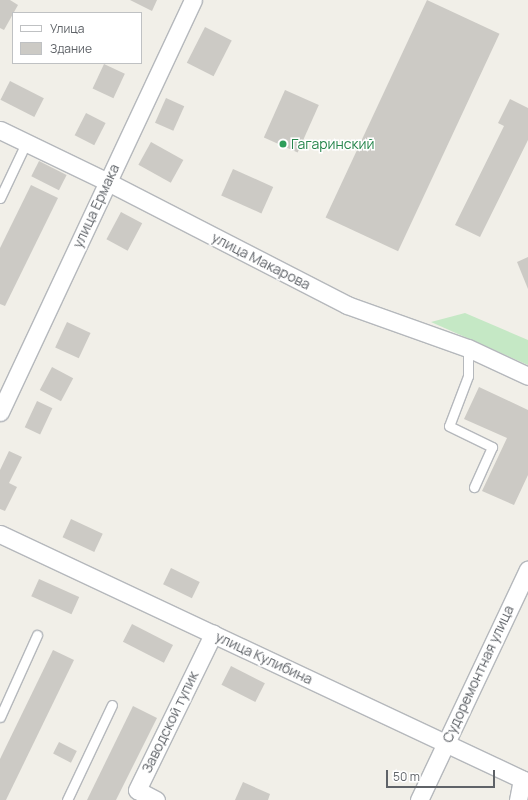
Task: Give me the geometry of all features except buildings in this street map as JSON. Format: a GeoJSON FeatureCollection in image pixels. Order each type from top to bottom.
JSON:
{"type":"FeatureCollection","features":[{"type":"Feature","properties":{"kind":"street","name":"улица Ермака"},"geometry":{"type":"LineString","coordinates":[[0,412],[193,0]]}},
{"type":"Feature","properties":{"kind":"street","name":"улица Макарова"},"geometry":{"type":"LineString","coordinates":[[0,130],[108,182],[347,305],[468,348],[528,376]]}},
{"type":"Feature","properties":{"kind":"street","name":"улица Кулибина"},"geometry":{"type":"LineString","coordinates":[[0,534],[525,781]]}},
{"type":"Feature","properties":{"kind":"street","name":"Судоремонтная улица"},"geometry":{"type":"LineString","coordinates":[[419,800],[528,569]]}},
{"type":"Feature","properties":{"kind":"street","name":"Заводской тупик"},"geometry":{"type":"LineString","coordinates":[[156,800],[137,790],[213,634]]}},
{"type":"Feature","properties":{"kind":"street"},"geometry":{"type":"LineString","coordinates":[[518,800],[525,781]]}},
{"type":"Feature","properties":{"kind":"lane"},"geometry":{"type":"LineString","coordinates":[[0,198],[26,142]]}},
{"type":"Feature","properties":{"kind":"lane"},"geometry":{"type":"LineString","coordinates":[[468,348],[468,376],[449,426],[492,447],[474,487]]}},
{"type":"Feature","properties":{"kind":"lane"},"geometry":{"type":"LineString","coordinates":[[0,717],[37,635]]}},
{"type":"Feature","properties":{"kind":"lane"},"geometry":{"type":"LineString","coordinates":[[67,800],[112,705]]}},
{"type":"Feature","properties":{"kind":"green space"},"geometry":{"type":"Polygon","coordinates":[[[465,313],[528,340],[528,365],[431,322],[465,313]]]}},
{"type":"Feature","properties":{"kind":"place","name":"Гагаринский"},"geometry":{"type":"Point","coordinates":[283,144]}}]}
